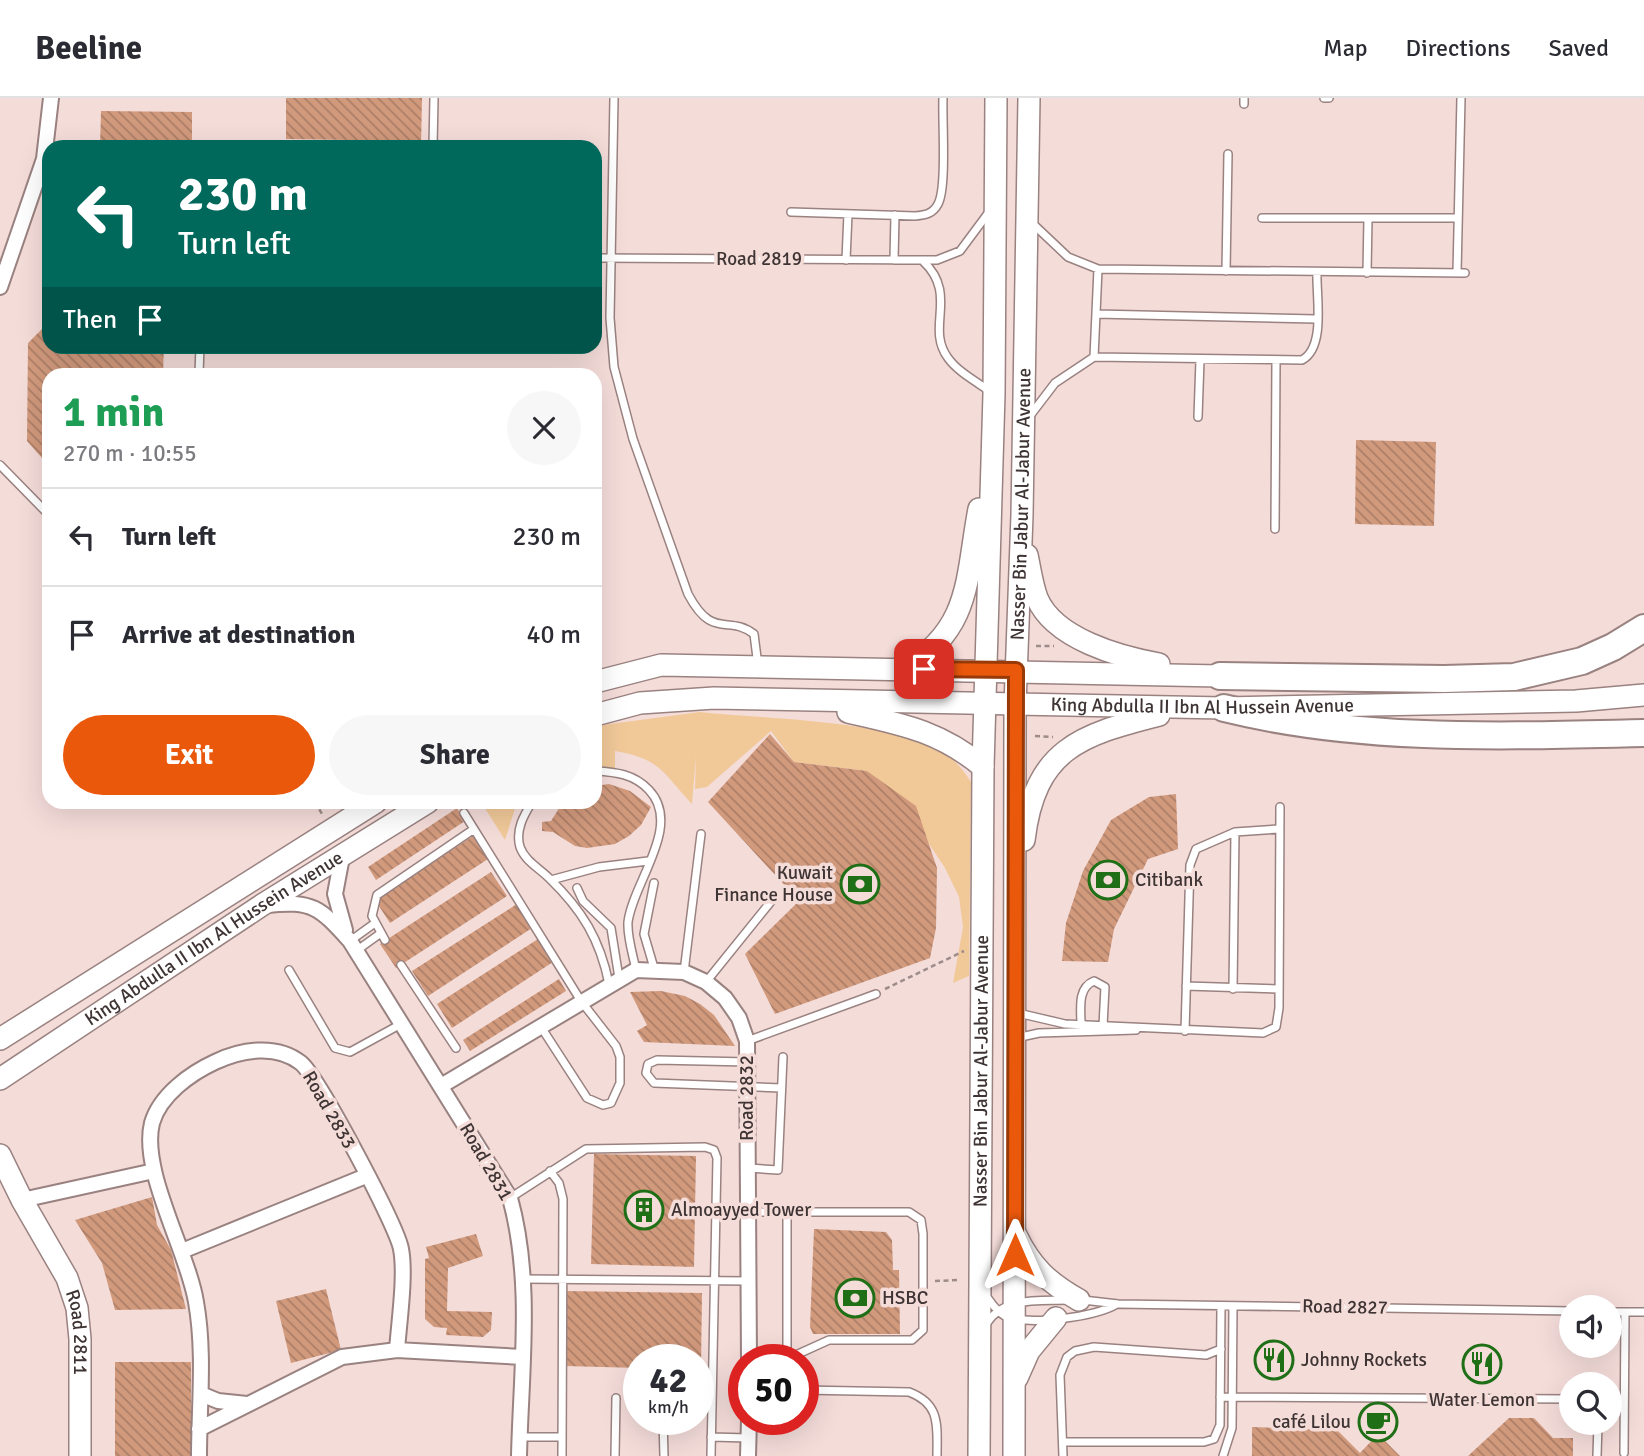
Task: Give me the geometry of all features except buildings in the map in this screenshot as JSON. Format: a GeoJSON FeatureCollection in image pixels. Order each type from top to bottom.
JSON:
{"type":"FeatureCollection","features":[{"type":"Feature","properties":{"kind":"highway"},"geometry":{"type":"LineString","coordinates":[[1220,676],[1444,679],[1514,677],[1582,661],[1613,647],[1644,628]]}},
{"type":"Feature","properties":{"kind":"highway"},"geometry":{"type":"LineString","coordinates":[[1224,708],[1300,722],[1427,735],[1484,737],[1644,733]]}},
{"type":"Feature","properties":{"kind":"main road","name":"Nasser Bin Jabur Al-Jabur Avenue"},"geometry":{"type":"LineString","coordinates":[[979,1456],[984,767],[994,394],[996,98]]}},
{"type":"Feature","properties":{"kind":"main road","name":"Nasser Bin Jabur Al-Jabur Avenue"},"geometry":{"type":"LineString","coordinates":[[1014,1456],[1009,1311],[1015,1233],[1015,705],[1029,98]]}},
{"type":"Feature","properties":{"kind":"main road"},"geometry":{"type":"LineString","coordinates":[[904,668],[929,654],[945,638],[953,624],[968,574],[992,448]]}},
{"type":"Feature","properties":{"kind":"main road"},"geometry":{"type":"LineString","coordinates":[[1021,515],[1038,599],[1056,622],[1114,655],[1220,676]]}},
{"type":"Feature","properties":{"kind":"main road","name":"King Abdulla II Ibn Al Hussein Avenue"},"geometry":{"type":"LineString","coordinates":[[602,680],[662,665],[1220,676]]}},
{"type":"Feature","properties":{"kind":"main road","name":"King Abdulla II Ibn Al Hussein Avenue"},"geometry":{"type":"LineString","coordinates":[[602,713],[640,703],[714,698],[1224,708],[1588,701],[1644,695]]}},
{"type":"Feature","properties":{"kind":"main road"},"geometry":{"type":"LineString","coordinates":[[801,701],[921,729],[954,744],[984,767]]}},
{"type":"Feature","properties":{"kind":"main road"},"geometry":{"type":"LineString","coordinates":[[1015,912],[1026,823],[1039,784],[1056,759],[1069,747],[1093,733],[1185,708]]}},
{"type":"Feature","properties":{"kind":"main road","name":"King Abdulla II Ibn Al Hussein Avenue"},"geometry":{"type":"LineString","coordinates":[[0,1039],[365,809]]}},
{"type":"Feature","properties":{"kind":"main road","name":"King Abdulla II Ibn Al Hussein Avenue"},"geometry":{"type":"LineString","coordinates":[[5,1076],[262,905],[417,809]]}},
{"type":"Feature","properties":{"kind":"main road"},"geometry":{"type":"LineString","coordinates":[[0,1100],[5,1076]]}},
{"type":"Feature","properties":{"kind":"main road","name":"Road 2811"},"geometry":{"type":"LineString","coordinates":[[0,1155],[26,1209],[67,1278],[77,1308],[80,1339],[80,1456]]}},
{"type":"Feature","properties":{"kind":"main road","name":"Road 2811"},"geometry":{"type":"LineString","coordinates":[[0,1183],[26,1209]]}},
{"type":"Feature","properties":{"kind":"main road"},"geometry":{"type":"LineString","coordinates":[[1015,1233],[1035,1268],[1050,1283],[1079,1300]]}},
{"type":"Feature","properties":{"kind":"main road"},"geometry":{"type":"LineString","coordinates":[[1013,1390],[1029,1351],[1056,1318]]}},
{"type":"Feature","properties":{"kind":"street"},"geometry":{"type":"LineString","coordinates":[[46,140],[51,98]]}},
{"type":"Feature","properties":{"kind":"street"},"geometry":{"type":"LineString","coordinates":[[0,287],[42,165]]}},
{"type":"Feature","properties":{"kind":"street","name":"Road 2831"},"geometry":{"type":"LineString","coordinates":[[342,856],[335,894],[339,915],[353,946],[510,1198],[517,1224],[524,1279],[519,1456]]}},
{"type":"Feature","properties":{"kind":"street","name":"Road 2831"},"geometry":{"type":"LineString","coordinates":[[262,905],[298,902],[314,906],[353,946]]}},
{"type":"Feature","properties":{"kind":"street","name":"Road 2832"},"geometry":{"type":"LineString","coordinates":[[441,1086],[636,970],[654,968],[684,972],[706,982],[725,998],[739,1018],[747,1041],[749,1344]]}},
{"type":"Feature","properties":{"kind":"street","name":"Road 2833"},"geometry":{"type":"LineString","coordinates":[[199,1456],[201,1394],[196,1302],[150,1152],[152,1122],[167,1099],[189,1075],[239,1051],[270,1051],[300,1063],[324,1096],[386,1208],[401,1249],[397,1350]]}},
{"type":"Feature","properties":{"kind":"street"},"geometry":{"type":"LineString","coordinates":[[26,1209],[154,1171]]}},
{"type":"Feature","properties":{"kind":"street"},"geometry":{"type":"LineString","coordinates":[[182,1251],[366,1175]]}},
{"type":"Feature","properties":{"kind":"street"},"geometry":{"type":"LineString","coordinates":[[199,1429],[342,1357],[397,1350],[522,1357]]}},
{"type":"Feature","properties":{"kind":"street"},"geometry":{"type":"LineString","coordinates":[[201,1394],[218,1401],[248,1405]]}},
{"type":"Feature","properties":{"kind":"street"},"geometry":{"type":"LineString","coordinates":[[748,1456],[749,1438]]}},
{"type":"Feature","properties":{"kind":"lane"},"geometry":{"type":"LineString","coordinates":[[433,140],[434,98]]}},
{"type":"Feature","properties":{"kind":"lane"},"geometry":{"type":"LineString","coordinates":[[614,98],[611,342],[619,391],[688,594],[699,612],[714,624],[746,629],[754,634],[758,667]]}},
{"type":"Feature","properties":{"kind":"lane"},"geometry":{"type":"LineString","coordinates":[[791,212],[925,215],[940,202],[943,98]]}},
{"type":"Feature","properties":{"kind":"lane"},"geometry":{"type":"LineString","coordinates":[[1324,98],[1329,98]]}},
{"type":"Feature","properties":{"kind":"lane"},"geometry":{"type":"LineString","coordinates":[[1028,217],[1055,248],[1068,257],[1098,269],[1461,273],[1457,218],[1461,98]]}},
{"type":"Feature","properties":{"kind":"lane"},"geometry":{"type":"LineString","coordinates":[[1226,271],[1228,154]]}},
{"type":"Feature","properties":{"kind":"lane","name":"Road 2819"},"geometry":{"type":"LineString","coordinates":[[602,258],[945,259],[960,251],[996,202]]}},
{"type":"Feature","properties":{"kind":"lane"},"geometry":{"type":"LineString","coordinates":[[846,260],[848,214]]}},
{"type":"Feature","properties":{"kind":"lane"},"geometry":{"type":"LineString","coordinates":[[894,260],[895,215]]}},
{"type":"Feature","properties":{"kind":"lane"},"geometry":{"type":"LineString","coordinates":[[1262,218],[1457,218]]}},
{"type":"Feature","properties":{"kind":"lane"},"geometry":{"type":"LineString","coordinates":[[1367,273],[1368,218]]}},
{"type":"Feature","properties":{"kind":"lane"},"geometry":{"type":"LineString","coordinates":[[923,261],[940,282],[941,337],[946,356],[994,394]]}},
{"type":"Feature","properties":{"kind":"lane"},"geometry":{"type":"LineString","coordinates":[[1094,357],[1098,269]]}},
{"type":"Feature","properties":{"kind":"lane"},"geometry":{"type":"LineString","coordinates":[[1022,426],[1055,383],[1094,357],[1302,360],[1314,350],[1317,272]]}},
{"type":"Feature","properties":{"kind":"lane"},"geometry":{"type":"LineString","coordinates":[[1096,314],[1316,318]]}},
{"type":"Feature","properties":{"kind":"lane"},"geometry":{"type":"LineString","coordinates":[[1198,417],[1200,360]]}},
{"type":"Feature","properties":{"kind":"lane"},"geometry":{"type":"LineString","coordinates":[[1275,529],[1276,361]]}},
{"type":"Feature","properties":{"kind":"lane"},"geometry":{"type":"LineString","coordinates":[[0,465],[42,509]]}},
{"type":"Feature","properties":{"kind":"lane"},"geometry":{"type":"LineString","coordinates":[[602,772],[632,777],[653,794],[660,807],[659,834],[628,921],[636,970]]}},
{"type":"Feature","properties":{"kind":"lane"},"geometry":{"type":"LineString","coordinates":[[1015,1012],[1046,1021],[1137,1030],[1264,1033],[1276,1027],[1279,989],[1280,807]]}},
{"type":"Feature","properties":{"kind":"lane"},"geometry":{"type":"LineString","coordinates":[[529,809],[519,831],[520,846],[527,859],[551,880],[596,937],[614,981]]}},
{"type":"Feature","properties":{"kind":"lane"},"geometry":{"type":"LineString","coordinates":[[464,813],[581,1001],[616,1046],[620,1057],[620,1083],[611,1102],[603,1105],[587,1098],[541,1027]]}},
{"type":"Feature","properties":{"kind":"lane"},"geometry":{"type":"LineString","coordinates":[[1185,1031],[1190,865],[1196,849],[1235,832],[1279,829]]}},
{"type":"Feature","properties":{"kind":"lane"},"geometry":{"type":"LineString","coordinates":[[353,946],[383,937],[375,922],[372,908],[377,895],[474,830]]}},
{"type":"Feature","properties":{"kind":"lane"},"geometry":{"type":"LineString","coordinates":[[1233,989],[1235,832]]}},
{"type":"Feature","properties":{"kind":"lane"},"geometry":{"type":"LineString","coordinates":[[684,972],[701,834]]}},
{"type":"Feature","properties":{"kind":"lane"},"geometry":{"type":"LineString","coordinates":[[551,880],[599,867],[648,861]]}},
{"type":"Feature","properties":{"kind":"lane"},"geometry":{"type":"LineString","coordinates":[[654,883],[644,934],[654,968]]}},
{"type":"Feature","properties":{"kind":"lane"},"geometry":{"type":"LineString","coordinates":[[577,888],[583,901],[611,928],[614,981]]}},
{"type":"Feature","properties":{"kind":"lane"},"geometry":{"type":"LineString","coordinates":[[706,982],[773,898]]}},
{"type":"Feature","properties":{"kind":"lane"},"geometry":{"type":"LineString","coordinates":[[353,946],[375,922]]}},
{"type":"Feature","properties":{"kind":"lane"},"geometry":{"type":"LineString","coordinates":[[401,965],[456,1048]]}},
{"type":"Feature","properties":{"kind":"lane"},"geometry":{"type":"LineString","coordinates":[[289,970],[328,1038],[342,1051],[350,1052],[402,1024]]}},
{"type":"Feature","properties":{"kind":"lane"},"geometry":{"type":"LineString","coordinates":[[1081,1025],[1084,986],[1094,981],[1105,988],[1103,1026]]}},
{"type":"Feature","properties":{"kind":"lane"},"geometry":{"type":"LineString","coordinates":[[1186,986],[1279,989]]}},
{"type":"Feature","properties":{"kind":"lane"},"geometry":{"type":"LineString","coordinates":[[747,1041],[876,994]]}},
{"type":"Feature","properties":{"kind":"lane"},"geometry":{"type":"LineString","coordinates":[[1015,1039],[1039,1033],[1137,1030]]}},
{"type":"Feature","properties":{"kind":"lane"},"geometry":{"type":"LineString","coordinates":[[747,1168],[778,1170],[783,1057]]}},
{"type":"Feature","properties":{"kind":"lane"},"geometry":{"type":"LineString","coordinates":[[748,1062],[657,1060],[648,1064],[646,1073],[654,1083],[780,1088]]}},
{"type":"Feature","properties":{"kind":"lane"},"geometry":{"type":"LineString","coordinates":[[510,1198],[579,1152],[594,1147],[705,1147],[714,1150],[717,1158],[711,1456]]}},
{"type":"Feature","properties":{"kind":"lane"},"geometry":{"type":"LineString","coordinates":[[550,1171],[559,1183],[562,1193],[562,1456]]}},
{"type":"Feature","properties":{"kind":"lane"},"geometry":{"type":"LineString","coordinates":[[749,1212],[909,1212],[921,1220],[923,1330],[919,1336],[912,1340],[829,1340],[819,1345]]}},
{"type":"Feature","properties":{"kind":"lane"},"geometry":{"type":"LineString","coordinates":[[787,1212],[787,1344]]}},
{"type":"Feature","properties":{"kind":"lane"},"geometry":{"type":"LineString","coordinates":[[524,1279],[748,1280]]}},
{"type":"Feature","properties":{"kind":"lane"},"geometry":{"type":"LineString","coordinates":[[981,1289],[1009,1311],[981,1334]]}},
{"type":"Feature","properties":{"kind":"lane","name":"Road 2827"},"geometry":{"type":"LineString","coordinates":[[1009,1311],[1079,1300],[1118,1304],[1559,1311]]}},
{"type":"Feature","properties":{"kind":"lane","name":"Road 2827"},"geometry":{"type":"LineString","coordinates":[[1009,1311],[1056,1318],[1097,1313],[1118,1304]]}},
{"type":"Feature","properties":{"kind":"lane"},"geometry":{"type":"LineString","coordinates":[[1063,1442],[1210,1441],[1219,1430],[1221,1306]]}},
{"type":"Feature","properties":{"kind":"lane"},"geometry":{"type":"LineString","coordinates":[[1223,1456],[1231,1436],[1233,1306]]}},
{"type":"Feature","properties":{"kind":"lane"},"geometry":{"type":"LineString","coordinates":[[1624,1453],[1625,1312],[1644,1312]]}},
{"type":"Feature","properties":{"kind":"lane"},"geometry":{"type":"LineString","coordinates":[[1063,1456],[1060,1375],[1067,1357],[1075,1351],[1094,1347],[1206,1355],[1221,1349]]}},
{"type":"Feature","properties":{"kind":"lane"},"geometry":{"type":"LineString","coordinates":[[819,1390],[909,1392],[925,1398],[935,1413],[937,1456]]}},
{"type":"Feature","properties":{"kind":"lane"},"geometry":{"type":"LineString","coordinates":[[1220,1397],[1559,1399]]}},
{"type":"Feature","properties":{"kind":"lane"},"geometry":{"type":"LineString","coordinates":[[615,1456],[616,1398]]}},
{"type":"Feature","properties":{"kind":"lane"},"geometry":{"type":"LineString","coordinates":[[663,1435],[664,1456]]}},
{"type":"Feature","properties":{"kind":"lane"},"geometry":{"type":"LineString","coordinates":[[1597,1456],[1598,1435]]}},
{"type":"Feature","properties":{"kind":"lane"},"geometry":{"type":"LineString","coordinates":[[520,1437],[562,1437]]}},
{"type":"Feature","properties":{"kind":"lane"},"geometry":{"type":"LineString","coordinates":[[711,1437],[749,1438]]}},
{"type":"Feature","properties":{"kind":"path"},"geometry":{"type":"LineString","coordinates":[[876,994],[983,942]]}},
{"type":"Feature","properties":{"kind":"shaded area"},"geometry":{"type":"Polygon","coordinates":[[[700,712],[822,722],[914,739],[947,755],[971,782],[969,976],[953,983],[963,927],[959,897],[945,868],[916,824],[867,771],[794,762],[771,731],[707,787],[695,789],[696,756],[692,804],[660,768],[642,758],[615,751],[615,769],[602,770],[602,725],[700,712]]]}},
{"type":"Feature","properties":{"kind":"shaded area"},"geometry":{"type":"Polygon","coordinates":[[[485,809],[515,809],[505,840],[485,809]]]}},
{"type":"Feature","properties":{"kind":"place","name":"Citibank"},"geometry":{"type":"Point","coordinates":[1108,880]}},
{"type":"Feature","properties":{"kind":"place","name":"Kuwait Finance House"},"geometry":{"type":"Point","coordinates":[860,884]}},
{"type":"Feature","properties":{"kind":"place","name":"Almoayyed Tower"},"geometry":{"type":"Point","coordinates":[644,1210]}},
{"type":"Feature","properties":{"kind":"place","name":"HSBC"},"geometry":{"type":"Point","coordinates":[855,1298]}},
{"type":"Feature","properties":{"kind":"place","name":"Johnny Rockets"},"geometry":{"type":"Point","coordinates":[1274,1360]}},
{"type":"Feature","properties":{"kind":"place","name":"Water Lemon"},"geometry":{"type":"Point","coordinates":[1482,1364]}},
{"type":"Feature","properties":{"kind":"place","name":"café Lilou"},"geometry":{"type":"Point","coordinates":[1378,1422]}},
{"type":"Feature","properties":{"kind":"route"},"geometry":{"type":"LineString","coordinates":[[924,669],[1016,670],[1015,1255]]}}]}
